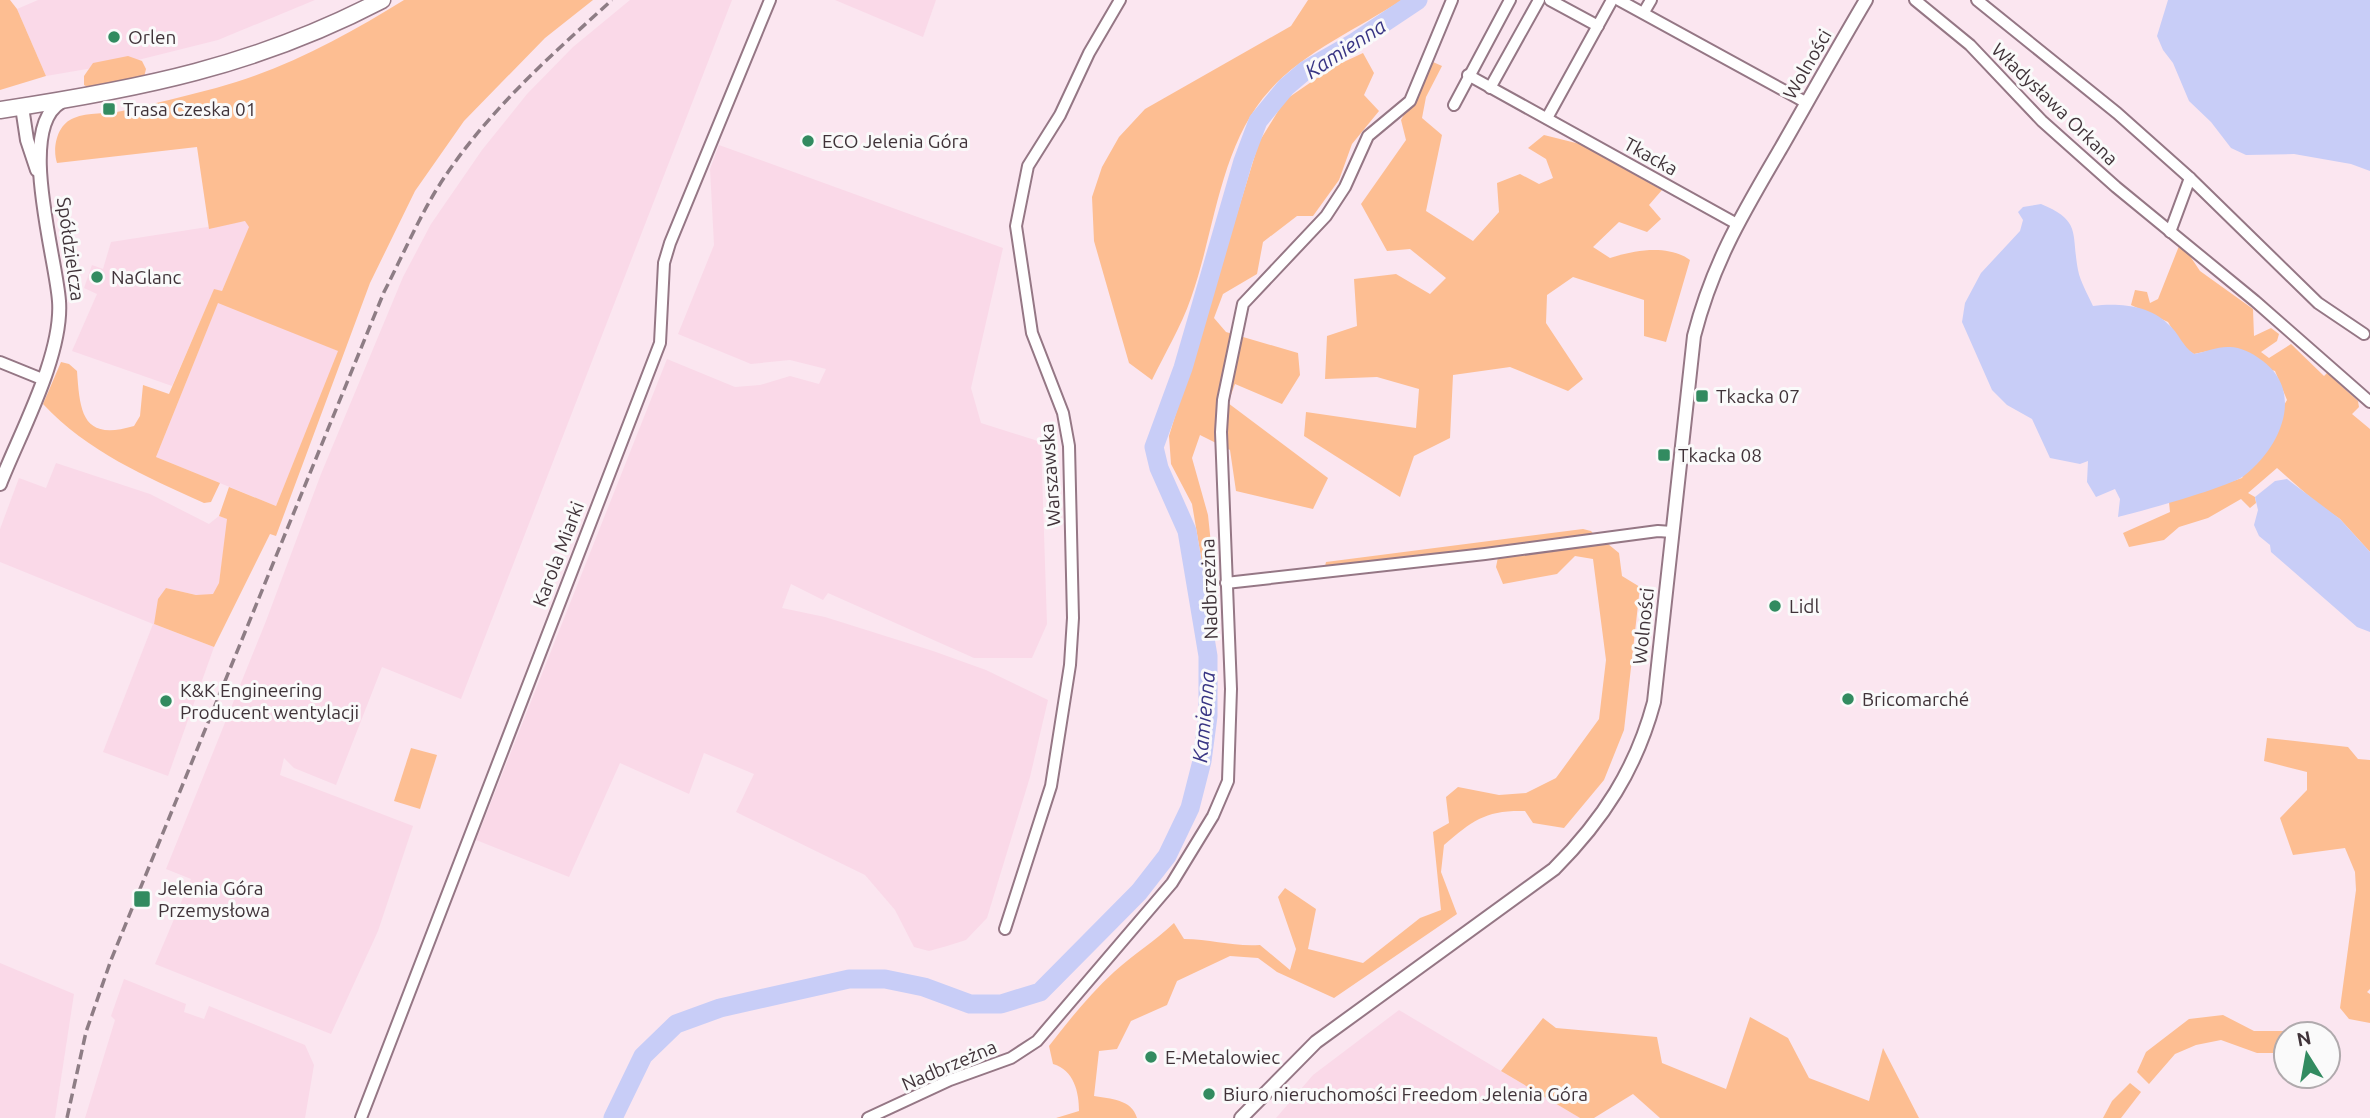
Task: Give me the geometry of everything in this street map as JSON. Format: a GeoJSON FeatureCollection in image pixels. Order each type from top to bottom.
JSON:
{"type":"FeatureCollection","features":[{"type":"Feature","properties":{"kind":"main road"},"geometry":{"type":"LineString","coordinates":[[0,110],[158,84],[245,60],[331,25],[382,0]]}},
{"type":"Feature","properties":{"kind":"street","name":"Karola Miarki"},"geometry":{"type":"LineString","coordinates":[[362,1118],[488,782],[660,343],[664,262],[670,243],[770,0]]}},
{"type":"Feature","properties":{"kind":"street","name":"Warszawska"},"geometry":{"type":"LineString","coordinates":[[1006,929],[1051,786],[1070,665],[1073,618],[1069,446],[1063,413],[1032,333],[1016,226],[1028,166],[1060,115],[1089,53],[1120,0]]}},
{"type":"Feature","properties":{"kind":"street","name":"Nadbrzeżna"},"geometry":{"type":"LineString","coordinates":[[868,1118],[950,1080],[1011,1058],[1037,1041],[1178,873],[1213,816],[1230,768],[1221,432],[1223,400],[1243,304],[1325,216],[1345,187],[1367,136],[1410,101],[1452,0]]}},
{"type":"Feature","properties":{"kind":"street"},"geometry":{"type":"LineString","coordinates":[[1454,105],[1510,0]]}},
{"type":"Feature","properties":{"kind":"street"},"geometry":{"type":"LineString","coordinates":[[1490,88],[1539,0]]}},
{"type":"Feature","properties":{"kind":"street"},"geometry":{"type":"LineString","coordinates":[[1550,0],[1598,26]]}},
{"type":"Feature","properties":{"kind":"street"},"geometry":{"type":"LineString","coordinates":[[1547,118],[1612,0]]}},
{"type":"Feature","properties":{"kind":"street"},"geometry":{"type":"LineString","coordinates":[[1619,0],[1807,103]]}},
{"type":"Feature","properties":{"kind":"street"},"geometry":{"type":"LineString","coordinates":[[1644,12],[1651,0]]}},
{"type":"Feature","properties":{"kind":"street","name":"Wolności"},"geometry":{"type":"LineString","coordinates":[[1241,1118],[1316,1042],[1554,869],[1582,841],[1623,783],[1639,748],[1654,702],[1694,336],[1716,264],[1866,0]]}},
{"type":"Feature","properties":{"kind":"street","name":"Władysława Orkana"},"geometry":{"type":"LineString","coordinates":[[1915,0],[1970,45],[2052,129],[2370,402]]}},
{"type":"Feature","properties":{"kind":"street","name":"Władysława Orkana"},"geometry":{"type":"LineString","coordinates":[[1977,0],[2055,60],[2190,178],[2318,303],[2364,334]]}},
{"type":"Feature","properties":{"kind":"street","name":"Tkacka"},"geometry":{"type":"LineString","coordinates":[[1468,75],[1737,224]]}},
{"type":"Feature","properties":{"kind":"street","name":"Spółdzielcza"},"geometry":{"type":"LineString","coordinates":[[40,141],[48,112],[64,100]]}},
{"type":"Feature","properties":{"kind":"street","name":"Spółdzielcza"},"geometry":{"type":"LineString","coordinates":[[0,484],[56,340],[60,304],[40,177],[40,141],[34,115],[22,107]]}},
{"type":"Feature","properties":{"kind":"street","name":"Spółdzielcza"},"geometry":{"type":"LineString","coordinates":[[22,107],[27,140],[40,177]]}},
{"type":"Feature","properties":{"kind":"street"},"geometry":{"type":"LineString","coordinates":[[2170,232],[2190,178]]}},
{"type":"Feature","properties":{"kind":"street"},"geometry":{"type":"LineString","coordinates":[[0,362],[42,379]]}},
{"type":"Feature","properties":{"kind":"street"},"geometry":{"type":"LineString","coordinates":[[1226,583],[1498,553],[1658,531],[1672,533]]}},
{"type":"Feature","properties":{"kind":"shaded area"},"geometry":{"type":"Polygon","coordinates":[[[0,0],[10,0],[17,9],[46,76],[0,90],[0,0]]]}},
{"type":"Feature","properties":{"kind":"shaded area"},"geometry":{"type":"Polygon","coordinates":[[[38,0],[315,0],[218,40],[134,61],[46,76],[17,9],[38,0]]]}},
{"type":"Feature","properties":{"kind":"shaded area"},"geometry":{"type":"Polygon","coordinates":[[[404,0],[593,0],[545,38],[464,121],[415,191],[370,283],[276,536],[270,534],[214,647],[154,624],[158,599],[166,588],[196,595],[213,594],[219,583],[227,519],[219,516],[229,487],[276,506],[338,351],[218,303],[156,457],[220,483],[211,502],[204,503],[139,472],[79,436],[43,404],[61,362],[69,364],[77,371],[83,411],[94,427],[117,430],[134,426],[140,416],[143,385],[169,394],[214,289],[222,291],[249,227],[245,221],[209,229],[197,147],[57,163],[57,137],[63,125],[79,116],[145,106],[241,81],[265,72],[337,39],[404,0]]]}},
{"type":"Feature","properties":{"kind":"shaded area"},"geometry":{"type":"Polygon","coordinates":[[[630,0],[732,0],[461,699],[382,667],[336,785],[294,768],[284,758],[280,775],[413,826],[378,931],[331,1034],[155,964],[191,879],[166,869],[266,621],[321,474],[403,277],[431,224],[482,150],[527,94],[573,47],[630,0]]]}},
{"type":"Feature","properties":{"kind":"shaded area"},"geometry":{"type":"Polygon","coordinates":[[[835,0],[936,0],[923,37],[835,0]]]}},
{"type":"Feature","properties":{"kind":"shaded area"},"geometry":{"type":"Polygon","coordinates":[[[1308,0],[1402,0],[1299,63],[1270,90],[1253,112],[1229,162],[1187,309],[1152,380],[1129,363],[1094,241],[1092,197],[1102,167],[1119,137],[1145,109],[1291,26],[1308,0]]]}},
{"type":"Feature","properties":{"kind":"shaded area"},"geometry":{"type":"Polygon","coordinates":[[[1363,53],[1374,73],[1364,95],[1379,111],[1352,144],[1339,180],[1313,216],[1297,216],[1263,242],[1257,274],[1223,294],[1214,318],[1226,332],[1298,353],[1300,375],[1282,404],[1235,384],[1228,403],[1328,478],[1313,509],[1236,491],[1230,450],[1200,435],[1192,458],[1208,515],[1214,573],[1204,575],[1192,504],[1171,464],[1169,436],[1259,142],[1285,100],[1333,67],[1363,53]]]}},
{"type":"Feature","properties":{"kind":"shaded area"},"geometry":{"type":"Polygon","coordinates":[[[128,56],[142,61],[146,69],[144,77],[89,88],[84,85],[84,76],[93,63],[128,56]]]}},
{"type":"Feature","properties":{"kind":"shaded area"},"geometry":{"type":"Polygon","coordinates":[[[1433,62],[1442,66],[1426,97],[1422,118],[1442,135],[1426,211],[1473,241],[1499,212],[1497,183],[1520,174],[1539,184],[1553,178],[1546,159],[1528,148],[1544,135],[1580,144],[1662,190],[1649,205],[1661,219],[1647,232],[1619,222],[1593,247],[1610,258],[1640,251],[1661,250],[1690,260],[1666,342],[1644,336],[1644,300],[1573,277],[1547,295],[1546,323],[1583,379],[1568,391],[1510,367],[1453,375],[1450,438],[1414,456],[1400,497],[1304,436],[1306,412],[1416,428],[1419,389],[1377,377],[1325,379],[1327,336],[1357,326],[1354,279],[1396,274],[1430,294],[1446,278],[1410,249],[1387,251],[1361,204],[1406,140],[1401,120],[1433,62]]]}},
{"type":"Feature","properties":{"kind":"shaded area"},"geometry":{"type":"Polygon","coordinates":[[[719,145],[1003,248],[971,388],[981,423],[1041,442],[1047,624],[1032,658],[974,658],[828,593],[823,600],[791,584],[782,608],[825,617],[933,651],[986,670],[1048,700],[1030,777],[987,918],[966,940],[929,951],[914,947],[895,910],[865,875],[736,812],[754,774],[704,753],[689,794],[620,763],[569,877],[476,840],[667,359],[735,387],[760,385],[790,376],[819,384],[826,369],[790,360],[751,364],[678,334],[714,245],[710,169],[719,145]]]}},
{"type":"Feature","properties":{"kind":"shaded area"},"geometry":{"type":"Polygon","coordinates":[[[246,221],[250,227],[222,291],[214,290],[172,386],[72,351],[97,294],[84,288],[92,265],[103,269],[111,242],[246,221]]]}},
{"type":"Feature","properties":{"kind":"shaded area"},"geometry":{"type":"Polygon","coordinates":[[[2179,246],[2184,247],[2200,271],[2253,309],[2254,336],[2271,328],[2279,334],[2277,341],[2261,352],[2269,358],[2291,344],[2324,376],[2327,373],[2358,401],[2359,407],[2352,414],[2370,429],[2370,552],[2340,519],[2319,505],[2277,468],[2248,493],[2255,497],[2256,503],[2250,508],[2241,499],[2208,518],[2179,527],[2164,540],[2129,547],[2123,533],[2170,512],[2169,502],[2242,478],[2287,400],[2275,371],[2208,351],[2194,354],[2183,347],[2168,322],[2131,305],[2135,290],[2147,292],[2150,303],[2158,299],[2179,246]]]}},
{"type":"Feature","properties":{"kind":"shaded area"},"geometry":{"type":"Polygon","coordinates":[[[218,302],[339,351],[276,506],[156,457],[218,302]]]}},
{"type":"Feature","properties":{"kind":"shaded area"},"geometry":{"type":"Polygon","coordinates":[[[56,463],[150,494],[209,524],[219,516],[228,519],[219,583],[213,595],[196,595],[166,588],[154,624],[214,647],[168,776],[103,752],[153,624],[0,562],[0,529],[19,478],[46,488],[56,463]]]}},
{"type":"Feature","properties":{"kind":"shaded area"},"geometry":{"type":"Polygon","coordinates":[[[1583,529],[1591,531],[1603,545],[1608,544],[1619,553],[1622,576],[1640,587],[1624,730],[1604,780],[1564,828],[1533,823],[1525,811],[1512,811],[1481,818],[1463,829],[1444,845],[1441,872],[1457,914],[1334,998],[1277,972],[1258,958],[1230,956],[1177,981],[1167,1005],[1131,1021],[1117,1049],[1099,1051],[1094,1096],[1125,1103],[1137,1118],[1056,1118],[1079,1111],[1079,1104],[1074,1083],[1066,1071],[1053,1064],[1049,1046],[1105,980],[1174,923],[1184,939],[1260,945],[1290,970],[1296,949],[1278,897],[1285,888],[1316,909],[1308,949],[1363,963],[1420,918],[1441,910],[1433,832],[1449,823],[1446,797],[1458,787],[1499,795],[1526,793],[1556,778],[1599,719],[1606,660],[1593,559],[1575,556],[1557,574],[1503,584],[1496,567],[1500,547],[1325,566],[1326,562],[1583,529]]]}},
{"type":"Feature","properties":{"kind":"shaded area"},"geometry":{"type":"Polygon","coordinates":[[[2267,738],[2348,747],[2358,759],[2370,760],[2370,989],[2367,992],[2370,994],[2370,1023],[2349,1019],[2340,1008],[2356,890],[2355,872],[2345,848],[2293,855],[2280,818],[2307,790],[2307,772],[2264,761],[2267,738]]]}},
{"type":"Feature","properties":{"kind":"shaded area"},"geometry":{"type":"Polygon","coordinates":[[[411,748],[437,755],[420,809],[394,801],[411,748]]]}},
{"type":"Feature","properties":{"kind":"shaded area"},"geometry":{"type":"Polygon","coordinates":[[[0,963],[74,994],[55,1118],[0,1118],[0,963]]]}},
{"type":"Feature","properties":{"kind":"shaded area"},"geometry":{"type":"Polygon","coordinates":[[[124,979],[186,1004],[184,1012],[204,1019],[209,1006],[305,1045],[314,1065],[305,1118],[85,1118],[115,1020],[111,1016],[124,979]]]}},
{"type":"Feature","properties":{"kind":"shaded area"},"geometry":{"type":"Polygon","coordinates":[[[1399,1010],[1580,1118],[1276,1118],[1313,1075],[1399,1010]]]}},
{"type":"Feature","properties":{"kind":"shaded area"},"geometry":{"type":"Polygon","coordinates":[[[2223,1015],[2254,1031],[2272,1031],[2272,1053],[2257,1053],[2221,1040],[2196,1045],[2175,1054],[2149,1084],[2137,1072],[2146,1052],[2189,1019],[2223,1015]]]}},
{"type":"Feature","properties":{"kind":"shaded area"},"geometry":{"type":"Polygon","coordinates":[[[1750,1017],[1788,1038],[1809,1078],[1869,1101],[1883,1048],[1919,1118],[1660,1118],[1633,1094],[1594,1118],[1580,1118],[1501,1071],[1543,1018],[1556,1028],[1657,1037],[1662,1063],[1726,1089],[1750,1017]]]}},
{"type":"Feature","properties":{"kind":"shaded area"},"geometry":{"type":"Polygon","coordinates":[[[2130,1083],[2141,1092],[2121,1118],[2103,1118],[2112,1101],[2130,1083]]]}},
{"type":"Feature","properties":{"kind":"water"},"geometry":{"type":"Polygon","coordinates":[[[2168,0],[2370,0],[2370,171],[2351,164],[2294,154],[2246,155],[2231,148],[2211,122],[2189,101],[2173,63],[2157,36],[2168,0]]]}},
{"type":"Feature","properties":{"kind":"water"},"geometry":{"type":"Polygon","coordinates":[[[2041,204],[2063,216],[2069,223],[2074,237],[2079,274],[2093,306],[2123,305],[2143,309],[2168,324],[2194,354],[2221,347],[2238,348],[2257,357],[2274,372],[2282,386],[2285,402],[2283,418],[2269,449],[2245,475],[2205,492],[2118,517],[2120,499],[2115,489],[2096,497],[2087,482],[2088,461],[2080,464],[2050,458],[2032,419],[2007,405],[1992,390],[1962,322],[1965,303],[1981,273],[2020,231],[2023,220],[2018,212],[2023,207],[2041,204]]]}},
{"type":"Feature","properties":{"kind":"water"},"geometry":{"type":"Polygon","coordinates":[[[2287,479],[2340,519],[2370,552],[2370,632],[2357,627],[2271,552],[2270,545],[2259,536],[2254,525],[2258,510],[2255,497],[2275,481],[2287,479]]]}},
{"type":"Feature","properties":{"kind":"waterway","name":"Kamienna"},"geometry":{"type":"LineString","coordinates":[[613,1118],[643,1056],[676,1024],[720,1008],[849,979],[885,979],[924,987],[970,1004],[1001,1004],[1040,992],[1139,892],[1167,856],[1190,808],[1202,761],[1208,716],[1208,656],[1187,531],[1159,468],[1154,447],[1183,368],[1243,161],[1258,121],[1286,87],[1306,70],[1355,42],[1418,0]]}},
{"type":"Feature","properties":{"kind":"railway"},"geometry":{"type":"LineString","coordinates":[[67,1118],[86,1032],[111,960],[384,292],[435,192],[473,139],[517,90],[612,0]]}},
{"type":"Feature","properties":{"kind":"place","name":"Orlen"},"geometry":{"type":"Point","coordinates":[114,37]}},
{"type":"Feature","properties":{"kind":"place","name":"Trasa Czeska 01"},"geometry":{"type":"Point","coordinates":[109,109]}},
{"type":"Feature","properties":{"kind":"place","name":"ECO Jelenia Góra"},"geometry":{"type":"Point","coordinates":[808,141]}},
{"type":"Feature","properties":{"kind":"place","name":"NaGlanc"},"geometry":{"type":"Point","coordinates":[97,277]}},
{"type":"Feature","properties":{"kind":"place","name":"Tkacka 07"},"geometry":{"type":"Point","coordinates":[1702,396]}},
{"type":"Feature","properties":{"kind":"place","name":"Tkacka 08"},"geometry":{"type":"Point","coordinates":[1664,455]}},
{"type":"Feature","properties":{"kind":"place","name":"Lidl"},"geometry":{"type":"Point","coordinates":[1775,606]}},
{"type":"Feature","properties":{"kind":"place","name":"Bricomarché"},"geometry":{"type":"Point","coordinates":[1848,699]}},
{"type":"Feature","properties":{"kind":"place","name":"K&K Engineering Producent wentylacji"},"geometry":{"type":"Point","coordinates":[166,701]}},
{"type":"Feature","properties":{"kind":"place","name":"Jelenia Góra Przemysłowa"},"geometry":{"type":"Point","coordinates":[142,899]}},
{"type":"Feature","properties":{"kind":"place","name":"E-Metalowiec"},"geometry":{"type":"Point","coordinates":[1151,1057]}},
{"type":"Feature","properties":{"kind":"place","name":"Biuro nieruchomości Freedom Jelenia Góra"},"geometry":{"type":"Point","coordinates":[1209,1094]}}]}
